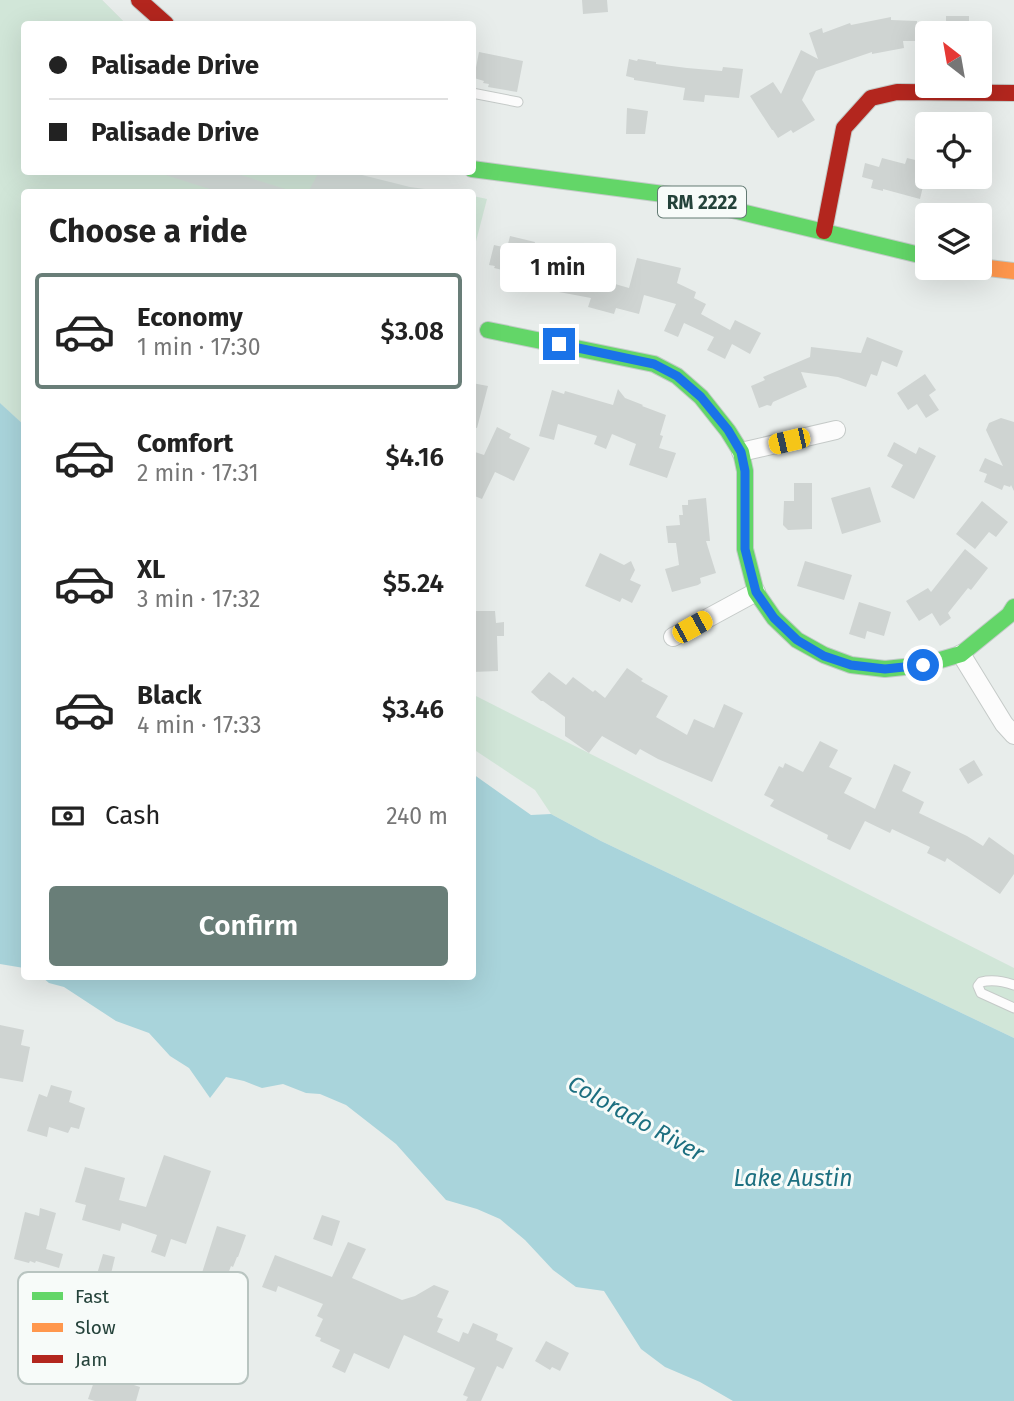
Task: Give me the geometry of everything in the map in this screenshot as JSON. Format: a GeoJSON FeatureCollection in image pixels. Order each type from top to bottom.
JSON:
{"type":"FeatureCollection","features":[{"type":"Feature","properties":{"kind":"street"},"geometry":{"type":"LineString","coordinates":[[139,0],[163,21]]}},
{"type":"Feature","properties":{"kind":"street"},"geometry":{"type":"LineString","coordinates":[[824,231],[844,128],[871,98],[897,92],[1014,93]]}},
{"type":"Feature","properties":{"kind":"street","name":"RM 2222"},"geometry":{"type":"LineString","coordinates":[[476,170],[671,195],[915,254]]}},
{"type":"Feature","properties":{"kind":"street"},"geometry":{"type":"LineString","coordinates":[[992,268],[1014,271]]}},
{"type":"Feature","properties":{"kind":"street"},"geometry":{"type":"LineString","coordinates":[[488,330],[654,364],[677,376],[701,397],[728,430],[741,452],[745,471],[745,549],[756,592],[774,618],[797,640],[824,656],[851,665],[885,669],[923,665],[961,654],[1009,615],[1014,607]]}},
{"type":"Feature","properties":{"kind":"street"},"geometry":{"type":"LineString","coordinates":[[741,452],[836,430]]}},
{"type":"Feature","properties":{"kind":"street"},"geometry":{"type":"LineString","coordinates":[[673,638],[756,592]]}},
{"type":"Feature","properties":{"kind":"street"},"geometry":{"type":"LineString","coordinates":[[961,654],[1003,724],[1014,735]]}},
{"type":"Feature","properties":{"kind":"lane"},"geometry":{"type":"LineString","coordinates":[[476,94],[518,103]]}},
{"type":"Feature","properties":{"kind":"lane"},"geometry":{"type":"LineString","coordinates":[[1014,985],[987,980],[978,986],[981,993],[1014,1008]]}},
{"type":"Feature","properties":{"kind":"shaded area"},"geometry":{"type":"Polygon","coordinates":[[[0,0],[102,0],[123,21],[21,21],[21,175],[362,175],[425,189],[21,189],[21,422],[0,403],[0,0]]]}},
{"type":"Feature","properties":{"kind":"green space"},"geometry":{"type":"Polygon","coordinates":[[[0,0],[102,0],[123,21],[21,21],[21,175],[165,175],[210,189],[21,189],[21,422],[0,403],[0,0]]]}},
{"type":"Feature","properties":{"kind":"green space"},"geometry":{"type":"Polygon","coordinates":[[[241,175],[317,175],[310,189],[285,189],[241,175]]]}},
{"type":"Feature","properties":{"kind":"green space"},"geometry":{"type":"Polygon","coordinates":[[[476,197],[487,199],[476,241],[476,197]]]}},
{"type":"Feature","properties":{"kind":"green space"},"geometry":{"type":"Polygon","coordinates":[[[476,696],[1014,968],[1014,1038],[601,841],[551,814],[535,790],[476,751],[476,696]]]}},
{"type":"Feature","properties":{"kind":"water"},"geometry":{"type":"Polygon","coordinates":[[[0,403],[21,422],[21,968],[0,964],[0,403]]]}},
{"type":"Feature","properties":{"kind":"water","name":"Lake Austin"},"geometry":{"type":"Polygon","coordinates":[[[476,776],[531,815],[551,814],[601,841],[1014,1038],[1014,1401],[733,1401],[700,1382],[665,1367],[641,1349],[604,1291],[576,1287],[553,1270],[525,1240],[500,1219],[446,1200],[396,1144],[346,1105],[320,1094],[306,1093],[283,1084],[262,1088],[226,1077],[210,1098],[189,1068],[170,1056],[149,1033],[116,1021],[64,987],[46,980],[476,980],[476,776]]]}},
{"type":"Feature","properties":{"kind":"building"},"geometry":{"type":"Polygon","coordinates":[[[582,0],[607,0],[608,12],[583,14],[582,0]]]}},
{"type":"Feature","properties":{"kind":"building"},"geometry":{"type":"Polygon","coordinates":[[[946,16],[969,16],[969,21],[946,21],[946,16]]]}},
{"type":"Feature","properties":{"kind":"building"},"geometry":{"type":"Polygon","coordinates":[[[891,17],[891,20],[917,21],[915,41],[903,41],[904,48],[872,52],[816,71],[802,100],[815,120],[778,138],[750,96],[773,82],[781,94],[801,50],[818,59],[809,33],[822,28],[823,33],[850,23],[851,25],[891,17]]]}},
{"type":"Feature","properties":{"kind":"building"},"geometry":{"type":"Polygon","coordinates":[[[479,52],[523,61],[517,92],[488,87],[489,84],[476,79],[479,52]]]}},
{"type":"Feature","properties":{"kind":"building"},"geometry":{"type":"Polygon","coordinates":[[[629,59],[687,68],[722,71],[723,67],[743,69],[739,98],[705,95],[704,102],[683,100],[685,88],[634,80],[626,76],[629,59]]]}},
{"type":"Feature","properties":{"kind":"building"},"geometry":{"type":"Polygon","coordinates":[[[627,108],[648,111],[645,134],[626,134],[627,108]]]}},
{"type":"Feature","properties":{"kind":"building"},"geometry":{"type":"Polygon","coordinates":[[[882,158],[905,164],[907,158],[915,160],[915,189],[922,189],[920,199],[871,188],[873,180],[862,177],[865,163],[879,167],[882,158]]]}},
{"type":"Feature","properties":{"kind":"building"},"geometry":{"type":"Polygon","coordinates":[[[510,236],[535,242],[532,254],[554,259],[553,266],[581,272],[585,246],[598,247],[594,278],[629,288],[637,258],[681,268],[677,283],[696,292],[694,298],[706,304],[701,314],[730,330],[735,320],[761,333],[750,354],[732,344],[725,359],[707,350],[714,337],[684,323],[678,337],[664,331],[676,304],[644,295],[639,314],[616,308],[614,314],[588,307],[591,298],[532,287],[533,283],[510,278],[511,272],[489,265],[494,245],[507,248],[510,236]]]}},
{"type":"Feature","properties":{"kind":"building"},"geometry":{"type":"Polygon","coordinates":[[[867,337],[903,351],[897,367],[882,361],[877,376],[871,374],[866,387],[838,377],[801,372],[807,387],[773,402],[771,406],[759,408],[751,386],[765,380],[763,377],[810,357],[811,347],[861,353],[867,337]]]}},
{"type":"Feature","properties":{"kind":"building"},"geometry":{"type":"Polygon","coordinates":[[[925,374],[936,390],[929,395],[939,410],[926,418],[917,404],[908,410],[897,393],[925,374]]]}},
{"type":"Feature","properties":{"kind":"building"},"geometry":{"type":"Polygon","coordinates":[[[476,384],[488,386],[476,428],[476,384]]]}},
{"type":"Feature","properties":{"kind":"building"},"geometry":{"type":"Polygon","coordinates":[[[618,389],[625,398],[666,415],[659,448],[676,453],[667,478],[629,465],[636,444],[612,434],[606,449],[594,444],[597,436],[558,424],[554,440],[539,436],[552,390],[564,394],[565,391],[613,405],[618,389]]]}},
{"type":"Feature","properties":{"kind":"building"},"geometry":{"type":"Polygon","coordinates":[[[1001,418],[1014,422],[1014,491],[1011,485],[1004,485],[1002,490],[984,482],[987,474],[979,471],[985,458],[1003,466],[986,430],[989,423],[1001,418]]]}},
{"type":"Feature","properties":{"kind":"building"},"geometry":{"type":"Polygon","coordinates":[[[497,427],[511,434],[509,438],[530,448],[514,481],[495,472],[482,499],[476,497],[476,452],[484,455],[497,427]]]}},
{"type":"Feature","properties":{"kind":"building"},"geometry":{"type":"Polygon","coordinates":[[[894,442],[916,454],[919,447],[936,456],[914,499],[891,487],[903,465],[887,456],[894,442]]]}},
{"type":"Feature","properties":{"kind":"building"},"geometry":{"type":"Polygon","coordinates":[[[794,483],[812,483],[812,529],[788,530],[783,525],[784,501],[794,501],[794,483]]]}},
{"type":"Feature","properties":{"kind":"building"},"geometry":{"type":"Polygon","coordinates":[[[870,487],[881,522],[842,534],[831,498],[870,487]]]}},
{"type":"Feature","properties":{"kind":"building"},"geometry":{"type":"Polygon","coordinates":[[[706,498],[710,541],[706,541],[716,573],[700,578],[701,583],[698,585],[672,592],[665,569],[679,565],[676,543],[668,543],[666,526],[680,525],[682,505],[688,505],[688,500],[706,498]]]}},
{"type":"Feature","properties":{"kind":"building"},"geometry":{"type":"Polygon","coordinates":[[[982,501],[1008,522],[996,537],[989,532],[975,549],[956,534],[982,501]]]}},
{"type":"Feature","properties":{"kind":"building"},"geometry":{"type":"Polygon","coordinates":[[[965,549],[988,568],[948,613],[951,618],[940,626],[932,613],[919,621],[906,601],[928,588],[931,592],[965,549]]]}},
{"type":"Feature","properties":{"kind":"building"},"geometry":{"type":"Polygon","coordinates":[[[600,553],[624,565],[631,561],[635,570],[630,580],[641,585],[632,603],[622,598],[620,602],[585,586],[600,553]]]}},
{"type":"Feature","properties":{"kind":"building"},"geometry":{"type":"Polygon","coordinates":[[[805,561],[852,575],[844,600],[797,586],[805,561]]]}},
{"type":"Feature","properties":{"kind":"building"},"geometry":{"type":"Polygon","coordinates":[[[859,602],[891,612],[884,636],[867,631],[865,639],[849,634],[859,602]]]}},
{"type":"Feature","properties":{"kind":"building"},"geometry":{"type":"Polygon","coordinates":[[[476,611],[495,611],[496,623],[504,622],[504,636],[497,636],[498,671],[476,672],[476,611]]]}},
{"type":"Feature","properties":{"kind":"building"},"geometry":{"type":"Polygon","coordinates":[[[627,668],[643,679],[641,681],[668,696],[656,717],[687,735],[694,719],[714,728],[724,704],[743,713],[712,782],[640,749],[636,755],[602,736],[589,753],[565,736],[565,717],[531,692],[549,672],[566,685],[573,677],[605,698],[627,668]]]}},
{"type":"Feature","properties":{"kind":"building"},"geometry":{"type":"Polygon","coordinates":[[[820,741],[838,750],[829,767],[852,778],[844,793],[875,809],[894,764],[911,772],[902,791],[924,802],[919,813],[983,846],[989,837],[1014,855],[1014,874],[1000,894],[947,858],[945,862],[927,853],[930,847],[892,829],[890,833],[865,821],[850,850],[827,839],[828,835],[770,806],[774,800],[764,795],[779,766],[783,768],[785,763],[803,772],[820,741]]]}},
{"type":"Feature","properties":{"kind":"building"},"geometry":{"type":"Polygon","coordinates":[[[974,760],[983,775],[968,784],[959,769],[974,760]]]}},
{"type":"Feature","properties":{"kind":"building"},"geometry":{"type":"Polygon","coordinates":[[[0,1025],[24,1030],[21,1045],[30,1047],[23,1082],[0,1078],[0,1025]]]}},
{"type":"Feature","properties":{"kind":"building"},"geometry":{"type":"Polygon","coordinates":[[[51,1085],[72,1091],[69,1102],[85,1108],[79,1129],[71,1127],[68,1133],[49,1127],[47,1137],[27,1131],[39,1094],[47,1097],[51,1085]]]}},
{"type":"Feature","properties":{"kind":"building"},"geometry":{"type":"Polygon","coordinates":[[[164,1155],[211,1171],[186,1244],[171,1239],[165,1257],[151,1252],[157,1235],[122,1223],[120,1231],[82,1220],[86,1205],[75,1202],[85,1167],[125,1178],[119,1200],[146,1207],[164,1155]]]}},
{"type":"Feature","properties":{"kind":"building"},"geometry":{"type":"Polygon","coordinates":[[[40,1208],[56,1213],[46,1249],[63,1254],[59,1268],[36,1261],[29,1263],[14,1259],[25,1212],[39,1216],[40,1208]]]}},
{"type":"Feature","properties":{"kind":"building"},"geometry":{"type":"Polygon","coordinates":[[[322,1215],[340,1221],[332,1246],[313,1239],[322,1215]]]}},
{"type":"Feature","properties":{"kind":"building"},"geometry":{"type":"Polygon","coordinates":[[[217,1226],[246,1235],[229,1272],[202,1272],[217,1226]]]}},
{"type":"Feature","properties":{"kind":"building"},"geometry":{"type":"Polygon","coordinates":[[[348,1242],[366,1249],[352,1278],[402,1300],[434,1285],[449,1291],[437,1317],[443,1319],[437,1332],[459,1342],[463,1332],[468,1334],[473,1323],[498,1334],[496,1340],[513,1348],[503,1369],[497,1366],[481,1401],[466,1401],[468,1397],[463,1395],[475,1368],[404,1335],[389,1369],[354,1353],[345,1373],[332,1367],[340,1350],[315,1336],[323,1319],[317,1316],[323,1304],[278,1286],[276,1292],[262,1287],[275,1255],[332,1277],[348,1242]]]}},
{"type":"Feature","properties":{"kind":"building"},"geometry":{"type":"Polygon","coordinates":[[[103,1254],[115,1257],[111,1272],[98,1272],[103,1254]]]}},
{"type":"Feature","properties":{"kind":"building"},"geometry":{"type":"Polygon","coordinates":[[[546,1341],[569,1353],[560,1371],[552,1367],[550,1370],[535,1361],[546,1341]]]}},
{"type":"Feature","properties":{"kind":"building"},"geometry":{"type":"Polygon","coordinates":[[[93,1384],[131,1384],[140,1387],[136,1401],[88,1399],[93,1384]]]}},
{"type":"Feature","properties":{"kind":"traffic: fast"},"geometry":{"type":"LineString","coordinates":[[476,170],[671,195],[915,254]]}},
{"type":"Feature","properties":{"kind":"traffic: fast"},"geometry":{"type":"LineString","coordinates":[[488,330],[654,364],[677,376],[701,397],[741,452],[745,471],[745,549],[756,592],[774,618],[797,640],[824,655],[851,665],[885,669],[923,665],[961,654],[1009,615],[1014,607]]}},
{"type":"Feature","properties":{"kind":"traffic: slow"},"geometry":{"type":"LineString","coordinates":[[992,268],[1014,271]]}},
{"type":"Feature","properties":{"kind":"traffic: jam"},"geometry":{"type":"LineString","coordinates":[[139,0],[163,21]]}},
{"type":"Feature","properties":{"kind":"traffic: jam"},"geometry":{"type":"LineString","coordinates":[[824,231],[844,128],[871,98],[897,92],[1014,93]]}},
{"type":"Feature","properties":{"kind":"route"},"geometry":{"type":"LineString","coordinates":[[559,344],[654,364],[677,376],[701,397],[728,430],[741,452],[745,471],[745,549],[756,592],[774,618],[797,640],[824,656],[851,665],[885,669],[923,665]]}},
{"type":"Feature","properties":{"kind":"water label","name":"Colorado River"},"geometry":{"type":"Point","coordinates":[636,1118]}}]}
